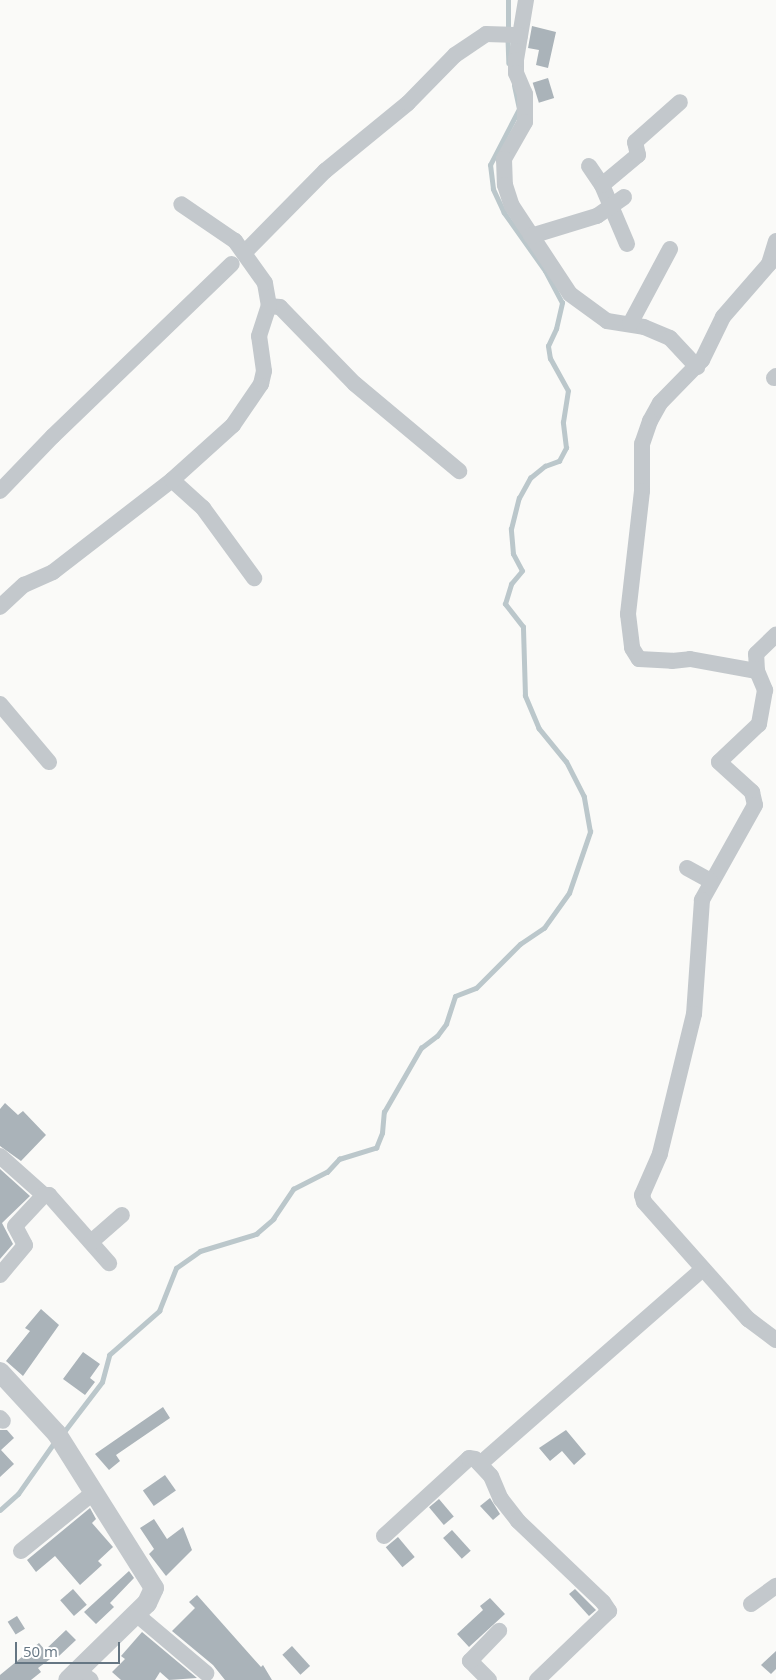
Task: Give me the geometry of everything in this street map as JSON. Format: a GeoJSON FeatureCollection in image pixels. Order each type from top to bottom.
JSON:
{"type":"FeatureCollection","features":[{"type":"Feature","properties":{"kind":"street"},"geometry":{"type":"LineString","coordinates":[[526,0],[513,34],[516,73],[525,94],[525,122],[504,159],[503,171],[512,206],[570,294],[607,321],[630,324],[670,338],[697,367]]}},
{"type":"Feature","properties":{"kind":"street"},"geometry":{"type":"LineString","coordinates":[[245,252],[325,171],[408,104],[455,55],[483,35],[513,34]]}},
{"type":"Feature","properties":{"kind":"street"},"geometry":{"type":"LineString","coordinates":[[602,185],[638,155],[635,142],[680,102]]}},
{"type":"Feature","properties":{"kind":"street"},"geometry":{"type":"LineString","coordinates":[[589,166],[618,203],[626,244]]}},
{"type":"Feature","properties":{"kind":"street"},"geometry":{"type":"LineString","coordinates":[[531,236],[581,222],[618,203]]}},
{"type":"Feature","properties":{"kind":"street"},"geometry":{"type":"LineString","coordinates":[[0,607],[29,582],[54,572],[172,480],[233,425],[261,384],[264,371],[259,336],[269,306],[265,283],[245,252],[235,241],[181,204]]}},
{"type":"Feature","properties":{"kind":"street"},"geometry":{"type":"LineString","coordinates":[[757,671],[690,659],[672,661],[639,659],[632,648],[628,614],[642,491],[642,444],[660,403],[697,367],[723,317],[772,266],[776,241]]}},
{"type":"Feature","properties":{"kind":"street"},"geometry":{"type":"LineString","coordinates":[[630,324],[670,250]]}},
{"type":"Feature","properties":{"kind":"street"},"geometry":{"type":"LineString","coordinates":[[0,491],[53,436],[232,264]]}},
{"type":"Feature","properties":{"kind":"street"},"geometry":{"type":"LineString","coordinates":[[269,306],[280,307],[362,390],[459,471]]}},
{"type":"Feature","properties":{"kind":"street"},"geometry":{"type":"LineString","coordinates":[[172,480],[203,508],[254,578]]}},
{"type":"Feature","properties":{"kind":"street"},"geometry":{"type":"LineString","coordinates":[[772,645],[755,658],[765,695],[759,724],[718,762],[752,792],[755,805],[710,881],[700,905],[694,1014],[660,1154],[642,1195],[703,1269],[748,1319],[776,1340]]}},
{"type":"Feature","properties":{"kind":"street"},"geometry":{"type":"LineString","coordinates":[[0,704],[49,762]]}},
{"type":"Feature","properties":{"kind":"street"},"geometry":{"type":"LineString","coordinates":[[687,868],[710,881]]}},
{"type":"Feature","properties":{"kind":"street"},"geometry":{"type":"LineString","coordinates":[[0,1156],[44,1195],[49,1195],[109,1263]]}},
{"type":"Feature","properties":{"kind":"street"},"geometry":{"type":"LineString","coordinates":[[2,1269],[24,1245],[16,1226],[44,1195]]}},
{"type":"Feature","properties":{"kind":"street"},"geometry":{"type":"LineString","coordinates":[[91,1242],[122,1215]]}},
{"type":"Feature","properties":{"kind":"street"},"geometry":{"type":"LineString","coordinates":[[480,1464],[703,1269]]}},
{"type":"Feature","properties":{"kind":"street"},"geometry":{"type":"LineString","coordinates":[[0,1372],[62,1442],[153,1583],[152,1597],[79,1677]]}},
{"type":"Feature","properties":{"kind":"street"},"geometry":{"type":"LineString","coordinates":[[384,1536],[469,1458],[480,1464],[518,1521],[603,1602],[608,1611],[537,1680]]}},
{"type":"Feature","properties":{"kind":"street"},"geometry":{"type":"LineString","coordinates":[[21,1551],[94,1492]]}},
{"type":"Feature","properties":{"kind":"street"},"geometry":{"type":"LineString","coordinates":[[751,1604],[776,1586]]}},
{"type":"Feature","properties":{"kind":"street"},"geometry":{"type":"LineString","coordinates":[[136,1614],[206,1673]]}},
{"type":"Feature","properties":{"kind":"street"},"geometry":{"type":"LineString","coordinates":[[489,1680],[470,1661],[499,1631]]}},
{"type":"Feature","properties":{"kind":"building"},"geometry":{"type":"Polygon","coordinates":[[[532,26],[556,32],[548,68],[536,65],[539,50],[528,48],[532,26]]]}},
{"type":"Feature","properties":{"kind":"building"},"geometry":{"type":"Polygon","coordinates":[[[548,78],[554,98],[539,103],[533,83],[548,78]]]}},
{"type":"Feature","properties":{"kind":"building"},"geometry":{"type":"Polygon","coordinates":[[[5,1103],[18,1115],[23,1111],[46,1135],[21,1161],[0,1146],[0,1109],[5,1103]]]}},
{"type":"Feature","properties":{"kind":"building"},"geometry":{"type":"Polygon","coordinates":[[[0,1169],[30,1196],[2,1223],[13,1244],[0,1259],[0,1169]]]}},
{"type":"Feature","properties":{"kind":"building"},"geometry":{"type":"Polygon","coordinates":[[[41,1309],[59,1325],[23,1376],[6,1361],[30,1331],[25,1328],[41,1309]]]}},
{"type":"Feature","properties":{"kind":"building"},"geometry":{"type":"Polygon","coordinates":[[[83,1352],[100,1364],[90,1378],[95,1382],[85,1395],[63,1379],[83,1352]]]}},
{"type":"Feature","properties":{"kind":"building"},"geometry":{"type":"Polygon","coordinates":[[[163,1407],[170,1418],[116,1455],[120,1461],[109,1470],[95,1454],[163,1407]]]}},
{"type":"Feature","properties":{"kind":"building"},"geometry":{"type":"Polygon","coordinates":[[[0,1430],[7,1430],[14,1438],[1,1450],[14,1464],[0,1477],[0,1430]]]}},
{"type":"Feature","properties":{"kind":"building"},"geometry":{"type":"Polygon","coordinates":[[[566,1430],[586,1454],[574,1465],[562,1451],[550,1461],[539,1448],[566,1430]]]}},
{"type":"Feature","properties":{"kind":"building"},"geometry":{"type":"Polygon","coordinates":[[[165,1475],[176,1491],[154,1506],[143,1490],[165,1475]]]}},
{"type":"Feature","properties":{"kind":"building"},"geometry":{"type":"Polygon","coordinates":[[[490,1498],[500,1514],[493,1520],[480,1506],[490,1498]]]}},
{"type":"Feature","properties":{"kind":"building"},"geometry":{"type":"Polygon","coordinates":[[[439,1499],[454,1517],[444,1525],[429,1507],[439,1499]]]}},
{"type":"Feature","properties":{"kind":"building"},"geometry":{"type":"Polygon","coordinates":[[[90,1508],[96,1519],[92,1523],[113,1547],[98,1561],[102,1565],[80,1585],[55,1556],[36,1572],[27,1560],[90,1508]]]}},
{"type":"Feature","properties":{"kind":"building"},"geometry":{"type":"Polygon","coordinates":[[[154,1519],[167,1539],[183,1527],[192,1550],[166,1576],[149,1554],[154,1549],[140,1528],[154,1519]]]}},
{"type":"Feature","properties":{"kind":"building"},"geometry":{"type":"Polygon","coordinates":[[[452,1530],[471,1551],[462,1559],[443,1538],[452,1530]]]}},
{"type":"Feature","properties":{"kind":"building"},"geometry":{"type":"Polygon","coordinates":[[[398,1537],[415,1557],[402,1567],[386,1547],[398,1537]]]}},
{"type":"Feature","properties":{"kind":"building"},"geometry":{"type":"Polygon","coordinates":[[[129,1571],[134,1578],[110,1603],[114,1607],[96,1624],[84,1612],[129,1571]]]}},
{"type":"Feature","properties":{"kind":"building"},"geometry":{"type":"Polygon","coordinates":[[[73,1589],[87,1605],[74,1616],[60,1600],[73,1589]]]}},
{"type":"Feature","properties":{"kind":"building"},"geometry":{"type":"Polygon","coordinates":[[[575,1589],[596,1610],[589,1616],[569,1594],[575,1589]]]}},
{"type":"Feature","properties":{"kind":"building"},"geometry":{"type":"Polygon","coordinates":[[[197,1595],[261,1667],[263,1665],[272,1680],[225,1680],[213,1665],[172,1631],[195,1608],[189,1602],[197,1595]]]}},
{"type":"Feature","properties":{"kind":"building"},"geometry":{"type":"Polygon","coordinates":[[[490,1598],[505,1614],[469,1647],[457,1634],[483,1610],[480,1606],[490,1598]]]}},
{"type":"Feature","properties":{"kind":"building"},"geometry":{"type":"Polygon","coordinates":[[[17,1616],[25,1629],[16,1635],[8,1622],[17,1616]]]}},
{"type":"Feature","properties":{"kind":"building"},"geometry":{"type":"Polygon","coordinates":[[[66,1630],[76,1640],[59,1656],[57,1654],[38,1668],[41,1672],[31,1680],[0,1680],[0,1675],[39,1643],[45,1650],[66,1630]]]}},
{"type":"Feature","properties":{"kind":"building"},"geometry":{"type":"Polygon","coordinates":[[[142,1632],[197,1678],[169,1680],[160,1672],[155,1680],[121,1680],[112,1672],[125,1659],[121,1656],[142,1632]]]}},
{"type":"Feature","properties":{"kind":"building"},"geometry":{"type":"Polygon","coordinates":[[[292,1646],[310,1666],[300,1675],[282,1655],[292,1646]]]}},
{"type":"Feature","properties":{"kind":"building"},"geometry":{"type":"Polygon","coordinates":[[[776,1651],[776,1669],[771,1674],[761,1665],[776,1651]]]}},
{"type":"Feature","properties":{"kind":"waterway"},"geometry":{"type":"LineString","coordinates":[[508,0],[508,31]]}},
{"type":"Feature","properties":{"kind":"waterway"},"geometry":{"type":"LineString","coordinates":[[508,39],[509,63]]}},
{"type":"Feature","properties":{"kind":"waterway"},"geometry":{"type":"LineString","coordinates":[[63,1433],[102,1382],[109,1355],[159,1311],[176,1268],[200,1251],[256,1234],[273,1219],[293,1189],[327,1172],[339,1159],[376,1148],[382,1133],[384,1112],[421,1048],[437,1036],[446,1024],[455,996],[476,988],[520,944],[544,928],[569,893],[590,832],[584,797],[566,762],[539,729],[525,696],[523,627],[505,604],[511,584],[522,571],[513,554],[511,529],[519,498],[530,478],[545,466],[559,461],[566,448],[563,422],[568,391],[550,359],[548,346],[556,329],[562,303],[545,271],[504,213],[493,189],[490,165],[519,109],[514,86]]}},
{"type":"Feature","properties":{"kind":"waterway"},"geometry":{"type":"LineString","coordinates":[[0,1510],[18,1494],[56,1440]]}}]}
